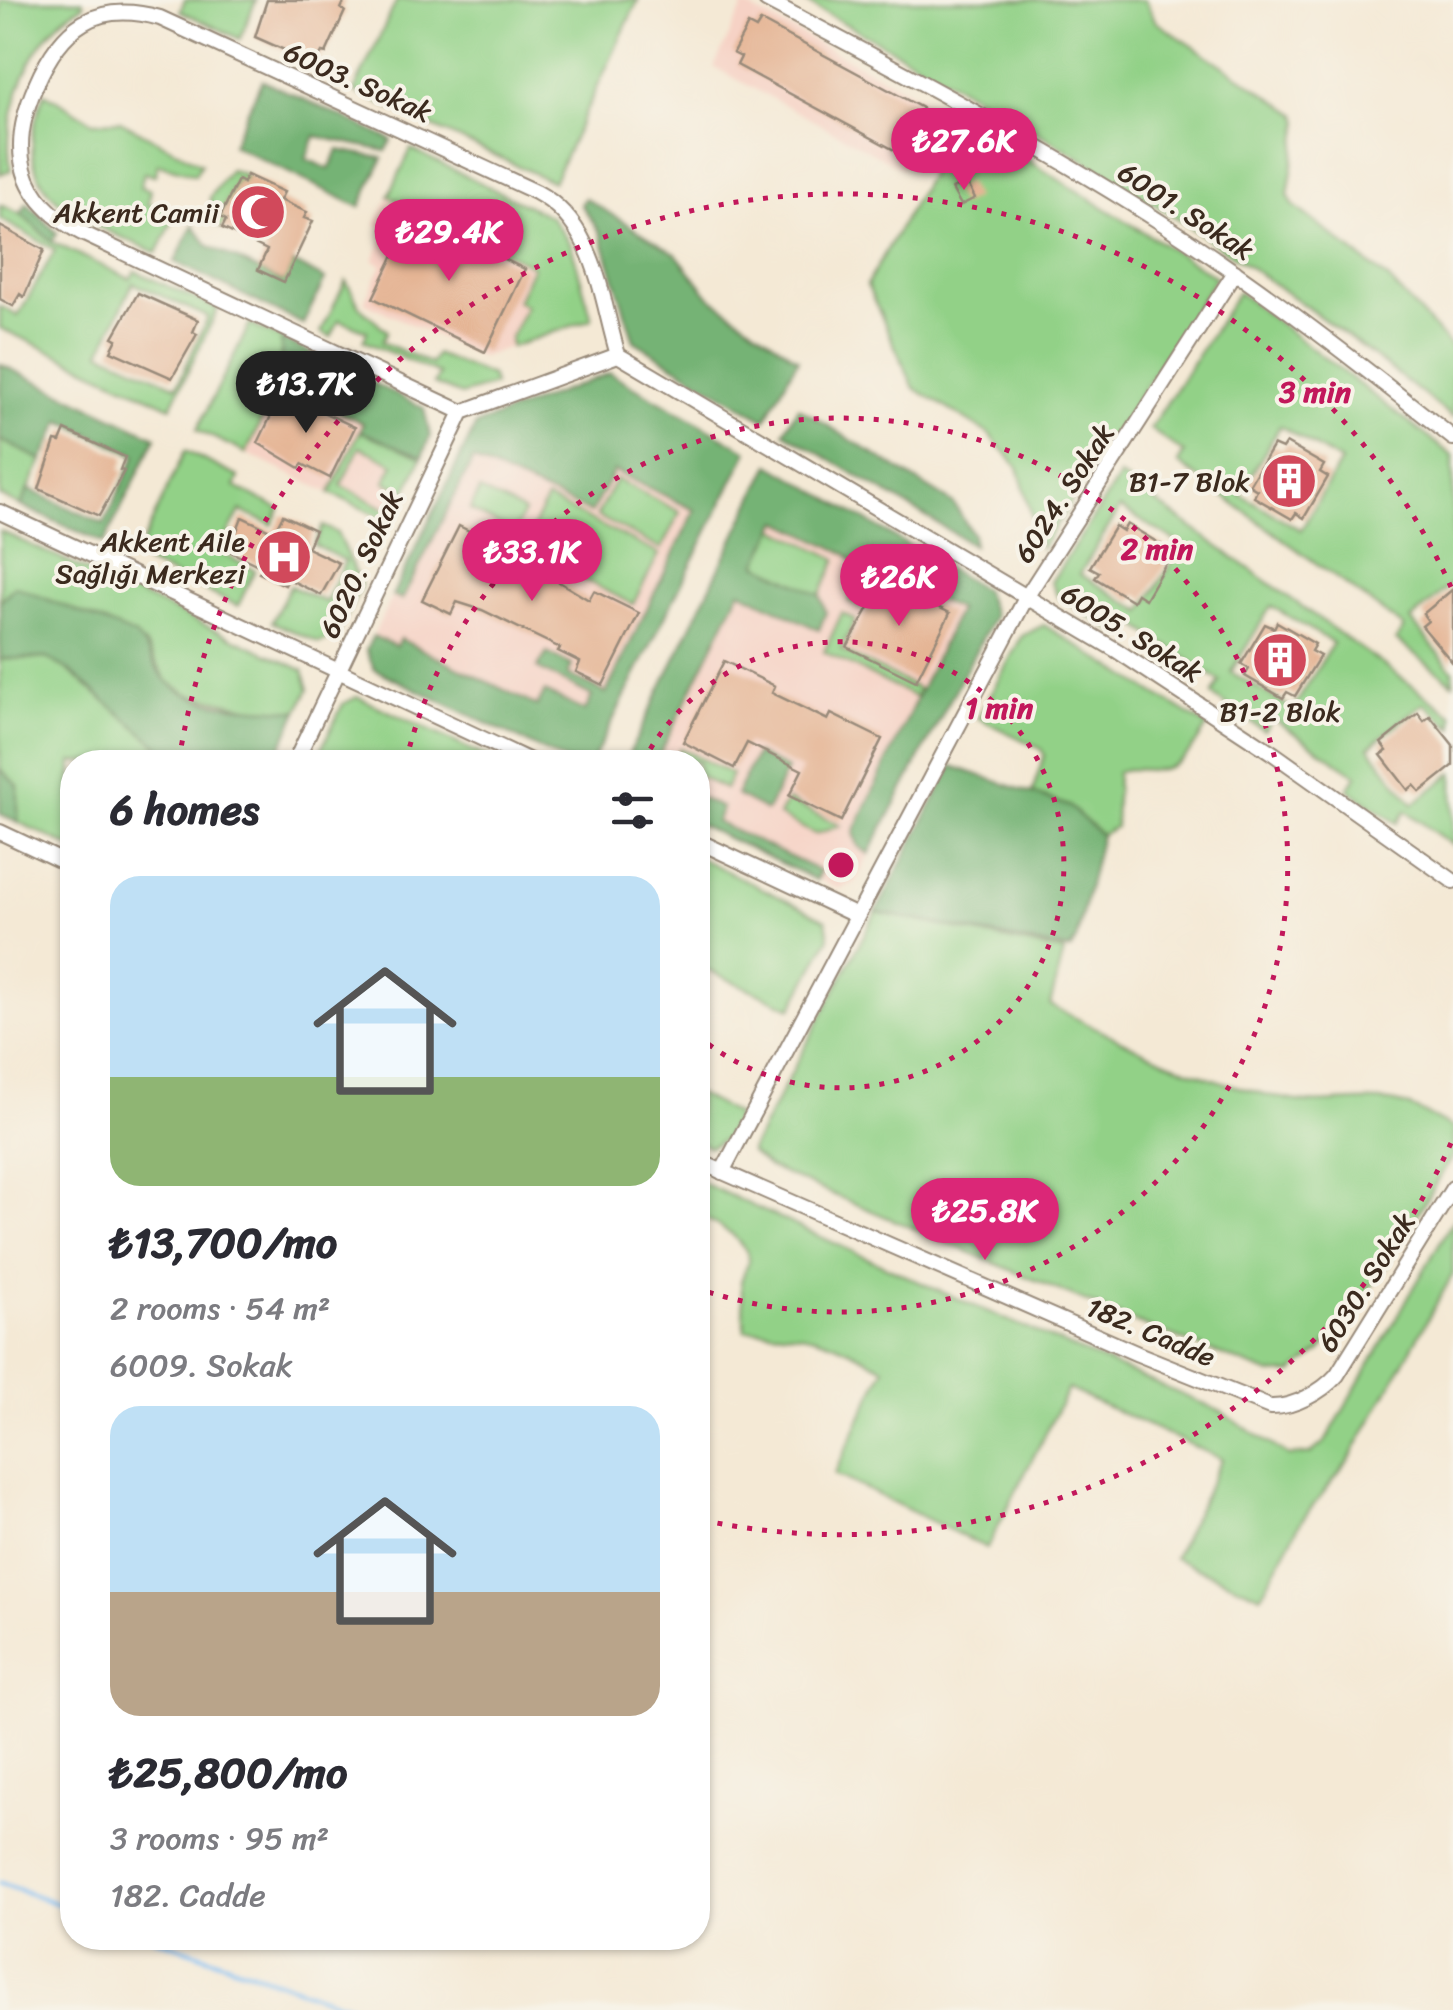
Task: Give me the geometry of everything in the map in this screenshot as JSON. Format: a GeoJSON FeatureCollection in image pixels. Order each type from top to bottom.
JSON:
{"type":"FeatureCollection","features":[{"type":"Feature","properties":{"kind":"street","name":"6001. Sokak"},"geometry":{"type":"LineString","coordinates":[[766,0],[1009,130],[1234,272],[1453,438]]}},
{"type":"Feature","properties":{"kind":"street","name":"6003. Sokak"},"geometry":{"type":"LineString","coordinates":[[462,412],[82,233],[49,212],[29,183],[19,153],[19,131],[44,65],[68,32],[93,14],[133,10],[440,147],[560,207],[586,242],[618,355]]}},
{"type":"Feature","properties":{"kind":"street","name":"6024. Sokak"},"geometry":{"type":"LineString","coordinates":[[722,1172],[1027,596],[1234,272]]}},
{"type":"Feature","properties":{"kind":"street"},"geometry":{"type":"LineString","coordinates":[[462,412],[618,355]]}},
{"type":"Feature","properties":{"kind":"street","name":"6005. Sokak"},"geometry":{"type":"LineString","coordinates":[[618,355],[1027,596],[1205,707],[1453,881]]}},
{"type":"Feature","properties":{"kind":"street","name":"6020. Sokak"},"geometry":{"type":"LineString","coordinates":[[301,750],[462,412]]}},
{"type":"Feature","properties":{"kind":"street"},"geometry":{"type":"LineString","coordinates":[[0,512],[507,750]]}},
{"type":"Feature","properties":{"kind":"street"},"geometry":{"type":"LineString","coordinates":[[0,832],[60,860]]}},
{"type":"Feature","properties":{"kind":"street"},"geometry":{"type":"LineString","coordinates":[[710,847],[855,916]]}},
{"type":"Feature","properties":{"kind":"street","name":"182. Cadde"},"geometry":{"type":"LineString","coordinates":[[710,1166],[1257,1404]]}},
{"type":"Feature","properties":{"kind":"street","name":"6030. Sokak"},"geometry":{"type":"LineString","coordinates":[[1257,1404],[1288,1405],[1321,1389],[1338,1375],[1453,1188]]}},
{"type":"Feature","properties":{"kind":"shaded area"},"geometry":{"type":"Polygon","coordinates":[[[744,5],[939,107],[903,169],[714,67],[744,5]]]}},
{"type":"Feature","properties":{"kind":"shaded area"},"geometry":{"type":"Polygon","coordinates":[[[411,149],[551,217],[571,245],[592,319],[481,357],[364,302],[382,265],[373,260],[388,230],[376,224],[411,149]]]}},
{"type":"Feature","properties":{"kind":"shaded area"},"geometry":{"type":"Polygon","coordinates":[[[250,324],[424,408],[429,441],[391,522],[197,430],[250,324]]]}},
{"type":"Feature","properties":{"kind":"shaded area"},"geometry":{"type":"Polygon","coordinates":[[[610,373],[748,451],[598,750],[542,750],[374,669],[366,650],[476,425],[610,373]]]}},
{"type":"Feature","properties":{"kind":"shaded area"},"geometry":{"type":"Polygon","coordinates":[[[770,464],[984,590],[994,616],[854,883],[839,889],[710,830],[710,750],[631,750],[770,464]]]}},
{"type":"Feature","properties":{"kind":"green space"},"geometry":{"type":"Polygon","coordinates":[[[0,0],[82,0],[84,5],[49,34],[24,76],[10,125],[11,170],[0,174],[0,0]]]}},
{"type":"Feature","properties":{"kind":"green space"},"geometry":{"type":"Polygon","coordinates":[[[185,0],[256,0],[240,39],[180,11],[185,0]]]}},
{"type":"Feature","properties":{"kind":"green space"},"geometry":{"type":"Polygon","coordinates":[[[397,0],[638,0],[553,182],[354,91],[397,0]]]}},
{"type":"Feature","properties":{"kind":"green space"},"geometry":{"type":"Polygon","coordinates":[[[801,0],[1145,0],[1156,22],[1297,114],[1300,122],[1288,195],[1293,205],[1388,279],[1453,349],[1453,418],[1298,301],[1137,193],[971,94],[801,0]]]}},
{"type":"Feature","properties":{"kind":"green space"},"geometry":{"type":"Polygon","coordinates":[[[262,80],[392,140],[386,151],[315,136],[306,159],[329,169],[338,150],[383,158],[360,207],[232,145],[262,80]]]}},
{"type":"Feature","properties":{"kind":"green space"},"geometry":{"type":"Polygon","coordinates":[[[45,93],[93,122],[120,121],[201,164],[195,175],[158,164],[155,175],[144,173],[140,187],[151,190],[148,204],[177,212],[157,253],[76,214],[55,198],[41,180],[33,157],[34,128],[45,93]]]}},
{"type":"Feature","properties":{"kind":"green space"},"geometry":{"type":"Polygon","coordinates":[[[961,119],[1216,277],[1041,549],[1018,467],[989,434],[914,388],[867,285],[961,119]]]}},
{"type":"Feature","properties":{"kind":"green space"},"geometry":{"type":"Polygon","coordinates":[[[411,149],[551,217],[571,245],[592,319],[511,347],[510,339],[526,306],[517,301],[533,266],[389,196],[411,149]]]}},
{"type":"Feature","properties":{"kind":"green space"},"geometry":{"type":"Polygon","coordinates":[[[230,170],[247,175],[243,183],[237,181],[220,216],[226,220],[222,228],[213,223],[210,197],[230,170]]]}},
{"type":"Feature","properties":{"kind":"green space"},"geometry":{"type":"Polygon","coordinates":[[[585,198],[676,254],[710,297],[798,359],[765,420],[634,341],[600,232],[581,205],[585,198]]]}},
{"type":"Feature","properties":{"kind":"green space"},"geometry":{"type":"Polygon","coordinates":[[[27,203],[57,233],[52,242],[21,214],[27,203]]]}},
{"type":"Feature","properties":{"kind":"green space"},"geometry":{"type":"Polygon","coordinates":[[[0,205],[21,214],[52,242],[130,279],[135,271],[218,309],[171,407],[0,328],[0,306],[18,316],[55,250],[0,219],[0,205]],[[133,283],[101,352],[177,386],[208,317],[133,283]]]}},
{"type":"Feature","properties":{"kind":"green space"},"geometry":{"type":"Polygon","coordinates":[[[193,225],[209,246],[283,282],[293,263],[325,279],[303,324],[175,262],[193,225]]]}},
{"type":"Feature","properties":{"kind":"green space"},"geometry":{"type":"Polygon","coordinates":[[[346,281],[361,308],[387,331],[382,342],[431,364],[436,354],[491,376],[494,385],[461,395],[434,384],[439,374],[364,341],[367,331],[339,320],[331,337],[321,332],[346,281]]]}},
{"type":"Feature","properties":{"kind":"green space"},"geometry":{"type":"Polygon","coordinates":[[[1238,292],[1453,456],[1453,583],[1411,620],[1453,671],[1453,683],[1396,640],[1404,627],[1178,463],[1184,453],[1150,429],[1238,292]],[[1280,426],[1240,494],[1301,530],[1341,462],[1280,426]]]}},
{"type":"Feature","properties":{"kind":"green space"},"geometry":{"type":"Polygon","coordinates":[[[250,324],[282,339],[279,383],[246,453],[197,430],[250,324]]]}},
{"type":"Feature","properties":{"kind":"green space"},"geometry":{"type":"Polygon","coordinates":[[[282,339],[424,408],[430,436],[422,457],[360,431],[363,423],[279,383],[282,339]]]}},
{"type":"Feature","properties":{"kind":"green space"},"geometry":{"type":"Polygon","coordinates":[[[0,364],[156,437],[104,543],[21,506],[28,489],[104,524],[136,455],[61,421],[42,460],[0,440],[0,364]]]}},
{"type":"Feature","properties":{"kind":"green space"},"geometry":{"type":"Polygon","coordinates":[[[610,373],[748,451],[598,750],[542,750],[374,669],[366,650],[373,636],[396,646],[400,639],[537,706],[545,692],[585,711],[592,696],[537,668],[547,653],[572,665],[568,675],[606,693],[695,510],[614,471],[591,513],[473,460],[402,600],[392,596],[476,425],[610,373]]]}},
{"type":"Feature","properties":{"kind":"green space"},"geometry":{"type":"Polygon","coordinates":[[[798,407],[954,504],[973,535],[973,545],[784,432],[798,407]]]}},
{"type":"Feature","properties":{"kind":"green space"},"geometry":{"type":"Polygon","coordinates":[[[360,431],[422,457],[406,492],[385,482],[394,464],[360,447],[341,485],[395,514],[391,522],[330,493],[360,431]]]}},
{"type":"Feature","properties":{"kind":"green space"},"geometry":{"type":"Polygon","coordinates":[[[0,440],[42,460],[21,506],[0,496],[0,440]]]}},
{"type":"Feature","properties":{"kind":"green space"},"geometry":{"type":"Polygon","coordinates":[[[185,451],[239,477],[235,487],[280,509],[272,525],[240,511],[219,552],[255,570],[238,606],[145,562],[139,550],[185,451]]]}},
{"type":"Feature","properties":{"kind":"green space"},"geometry":{"type":"Polygon","coordinates":[[[770,464],[984,590],[994,616],[869,854],[858,846],[854,832],[958,610],[909,585],[912,577],[867,556],[856,564],[846,554],[779,521],[757,564],[820,595],[826,612],[819,630],[740,591],[662,750],[631,750],[770,464]]]}},
{"type":"Feature","properties":{"kind":"green space"},"geometry":{"type":"Polygon","coordinates":[[[1120,476],[1453,715],[1453,728],[1424,703],[1369,747],[1413,804],[1453,773],[1453,846],[1406,811],[1397,823],[1348,789],[1357,775],[1273,719],[1264,731],[1212,695],[1220,681],[1133,623],[1124,637],[1058,597],[1051,582],[1120,476]],[[1120,508],[1080,574],[1142,611],[1182,545],[1120,508]],[[1271,606],[1231,672],[1293,709],[1333,643],[1271,606]]]}},
{"type":"Feature","properties":{"kind":"green space"},"geometry":{"type":"Polygon","coordinates":[[[616,479],[680,512],[661,549],[597,516],[616,479]]]}},
{"type":"Feature","properties":{"kind":"green space"},"geometry":{"type":"Polygon","coordinates":[[[480,490],[524,512],[514,532],[470,510],[480,490]]]}},
{"type":"Feature","properties":{"kind":"green space"},"geometry":{"type":"Polygon","coordinates":[[[547,499],[659,554],[633,604],[522,549],[547,499]]]}},
{"type":"Feature","properties":{"kind":"green space"},"geometry":{"type":"Polygon","coordinates":[[[323,526],[337,533],[361,585],[337,636],[319,643],[272,622],[290,586],[326,602],[345,561],[314,545],[323,526]]]}},
{"type":"Feature","properties":{"kind":"green space"},"geometry":{"type":"Polygon","coordinates":[[[774,528],[837,559],[820,595],[756,564],[774,528]]]}},
{"type":"Feature","properties":{"kind":"green space"},"geometry":{"type":"Polygon","coordinates":[[[0,531],[303,670],[309,689],[298,711],[252,708],[188,694],[167,681],[145,644],[15,586],[0,601],[0,531]]]}},
{"type":"Feature","properties":{"kind":"green space"},"geometry":{"type":"Polygon","coordinates":[[[867,573],[876,578],[861,607],[849,601],[867,573]]]}},
{"type":"Feature","properties":{"kind":"green space"},"geometry":{"type":"Polygon","coordinates":[[[15,586],[133,634],[164,678],[193,697],[228,705],[298,711],[280,750],[164,750],[67,669],[46,658],[0,659],[0,601],[15,586]]]}},
{"type":"Feature","properties":{"kind":"green space"},"geometry":{"type":"Polygon","coordinates":[[[842,613],[855,620],[841,650],[919,689],[915,697],[824,652],[842,613]]]}},
{"type":"Feature","properties":{"kind":"green space"},"geometry":{"type":"Polygon","coordinates":[[[1044,625],[1207,726],[1178,763],[1161,769],[1117,772],[1115,827],[1101,835],[1069,806],[1032,793],[1044,755],[1041,749],[978,718],[1022,636],[1044,625]]]}},
{"type":"Feature","properties":{"kind":"green space"},"geometry":{"type":"Polygon","coordinates":[[[46,658],[67,669],[164,750],[60,750],[60,842],[18,822],[18,786],[0,769],[0,659],[46,658]]]}},
{"type":"Feature","properties":{"kind":"green space"},"geometry":{"type":"Polygon","coordinates":[[[357,697],[471,750],[321,750],[343,704],[357,697]]]}},
{"type":"Feature","properties":{"kind":"green space"},"geometry":{"type":"Polygon","coordinates":[[[756,754],[787,769],[767,811],[736,795],[756,754]]]}},
{"type":"Feature","properties":{"kind":"green space"},"geometry":{"type":"Polygon","coordinates":[[[710,763],[732,774],[725,789],[710,782],[710,763]]]}},
{"type":"Feature","properties":{"kind":"green space"},"geometry":{"type":"Polygon","coordinates":[[[952,766],[1069,806],[1101,835],[1076,940],[1070,950],[876,912],[952,766]]]}},
{"type":"Feature","properties":{"kind":"green space"},"geometry":{"type":"Polygon","coordinates":[[[0,769],[18,786],[18,822],[0,814],[0,769]]]}},
{"type":"Feature","properties":{"kind":"green space"},"geometry":{"type":"Polygon","coordinates":[[[787,800],[841,826],[815,834],[779,816],[787,800]]]}},
{"type":"Feature","properties":{"kind":"green space"},"geometry":{"type":"Polygon","coordinates":[[[710,802],[722,808],[716,822],[820,871],[816,880],[710,830],[710,802]]]}},
{"type":"Feature","properties":{"kind":"green space"},"geometry":{"type":"Polygon","coordinates":[[[710,863],[826,920],[829,938],[792,1008],[710,971],[710,863]]]}},
{"type":"Feature","properties":{"kind":"green space"},"geometry":{"type":"Polygon","coordinates":[[[876,912],[1064,952],[1050,1005],[1167,1061],[1259,1093],[1303,1102],[1378,1101],[1406,1106],[1453,1128],[1453,1155],[1383,1271],[1321,1351],[1292,1373],[1271,1374],[1127,1319],[768,1167],[750,1152],[876,912]]]}},
{"type":"Feature","properties":{"kind":"green space"},"geometry":{"type":"Polygon","coordinates":[[[710,1100],[737,1115],[725,1139],[710,1147],[710,1100]]]}},
{"type":"Feature","properties":{"kind":"green space"},"geometry":{"type":"Polygon","coordinates":[[[710,1186],[935,1289],[1220,1411],[1289,1456],[1310,1454],[1325,1442],[1453,1220],[1453,1274],[1349,1460],[1302,1520],[1261,1596],[1174,1558],[1222,1459],[1068,1389],[987,1548],[835,1474],[884,1368],[818,1338],[745,1330],[741,1281],[749,1260],[732,1234],[710,1221],[710,1186]]]}},
{"type":"Feature","properties":{"kind":"building"},"geometry":{"type":"Polygon","coordinates":[[[267,0],[345,0],[341,9],[345,11],[326,53],[322,52],[316,64],[255,37],[267,0]]]}},
{"type":"Feature","properties":{"kind":"building"},"geometry":{"type":"Polygon","coordinates":[[[761,21],[922,108],[898,152],[737,65],[741,57],[733,53],[748,25],[756,29],[761,21]]]}},
{"type":"Feature","properties":{"kind":"building","name":"Akkent Camii"},"geometry":{"type":"Polygon","coordinates":[[[247,175],[284,192],[280,200],[307,212],[304,218],[313,221],[284,282],[258,270],[267,250],[222,228],[226,220],[220,217],[238,180],[243,183],[247,175]]]}},
{"type":"Feature","properties":{"kind":"building"},"geometry":{"type":"Polygon","coordinates":[[[967,182],[975,198],[961,205],[952,189],[967,182]]]}},
{"type":"Feature","properties":{"kind":"building"},"geometry":{"type":"Polygon","coordinates":[[[413,216],[525,269],[485,352],[373,298],[413,216]]]}},
{"type":"Feature","properties":{"kind":"building"},"geometry":{"type":"Polygon","coordinates":[[[0,226],[44,250],[24,297],[20,294],[13,306],[0,299],[0,226]]]}},
{"type":"Feature","properties":{"kind":"building"},"geometry":{"type":"Polygon","coordinates":[[[138,293],[198,320],[193,332],[197,334],[172,378],[111,351],[117,339],[113,337],[138,293]]]}},
{"type":"Feature","properties":{"kind":"building"},"geometry":{"type":"Polygon","coordinates":[[[282,393],[355,427],[330,478],[302,464],[300,468],[258,443],[282,393]]]}},
{"type":"Feature","properties":{"kind":"building"},"geometry":{"type":"Polygon","coordinates":[[[65,430],[125,457],[120,470],[124,471],[99,516],[39,489],[55,441],[60,442],[65,430]]]}},
{"type":"Feature","properties":{"kind":"building","name":"B1-7 Blok"},"geometry":{"type":"Polygon","coordinates":[[[1286,443],[1324,465],[1320,472],[1328,477],[1304,518],[1296,513],[1292,519],[1254,497],[1257,490],[1249,485],[1273,445],[1282,449],[1286,443]]]}},
{"type":"Feature","properties":{"kind":"building","name":"Akkent Aile Sağlığı Merkezi"},"geometry":{"type":"Polygon","coordinates":[[[283,515],[315,530],[307,548],[339,563],[321,595],[288,579],[285,585],[259,573],[262,567],[229,551],[242,517],[274,532],[283,515]]]}},
{"type":"Feature","properties":{"kind":"building"},"geometry":{"type":"Polygon","coordinates":[[[1127,524],[1165,547],[1161,553],[1169,558],[1145,599],[1137,594],[1133,601],[1095,578],[1099,572],[1090,567],[1115,526],[1123,531],[1127,524]]]}},
{"type":"Feature","properties":{"kind":"building"},"geometry":{"type":"Polygon","coordinates":[[[459,526],[504,548],[497,562],[524,575],[527,569],[537,574],[539,570],[589,600],[594,591],[639,613],[603,685],[576,672],[580,662],[558,651],[560,648],[482,610],[457,602],[451,614],[422,600],[459,526]]]}},
{"type":"Feature","properties":{"kind":"building"},"geometry":{"type":"Polygon","coordinates":[[[889,572],[905,580],[901,589],[950,613],[916,681],[847,647],[889,572]]]}},
{"type":"Feature","properties":{"kind":"building"},"geometry":{"type":"Polygon","coordinates":[[[1453,589],[1453,663],[1422,626],[1428,621],[1423,614],[1453,589]]]}},
{"type":"Feature","properties":{"kind":"building","name":"B1-2 Blok"},"geometry":{"type":"Polygon","coordinates":[[[1277,622],[1315,644],[1311,651],[1320,656],[1295,696],[1287,692],[1283,698],[1245,676],[1249,669],[1241,664],[1265,624],[1274,628],[1277,622]]]}},
{"type":"Feature","properties":{"kind":"building"},"geometry":{"type":"Polygon","coordinates":[[[724,661],[775,686],[772,693],[828,720],[831,714],[882,739],[841,821],[789,796],[802,770],[747,743],[734,768],[710,756],[710,750],[699,750],[683,742],[724,661]]]}},
{"type":"Feature","properties":{"kind":"building"},"geometry":{"type":"Polygon","coordinates":[[[1418,713],[1424,721],[1430,716],[1453,745],[1453,766],[1420,792],[1414,785],[1408,790],[1381,755],[1387,751],[1381,743],[1418,713]]]}},
{"type":"Feature","properties":{"kind":"waterway"},"geometry":{"type":"LineString","coordinates":[[0,1883],[60,1905]]}},
{"type":"Feature","properties":{"kind":"waterway"},"geometry":{"type":"LineString","coordinates":[[188,1950],[360,2010]]}},
{"type":"Feature","properties":{"kind":"place","name":"Akkent Camii"},"geometry":{"type":"Point","coordinates":[258,212]}},
{"type":"Feature","properties":{"kind":"place","name":"B1-7 Blok"},"geometry":{"type":"Point","coordinates":[1289,481]}},
{"type":"Feature","properties":{"kind":"place","name":"Akkent Aile Sağlığı Merkezi"},"geometry":{"type":"Point","coordinates":[284,557]}},
{"type":"Feature","properties":{"kind":"place","name":"B1-2 Blok"},"geometry":{"type":"Point","coordinates":[1280,660]}}]}
